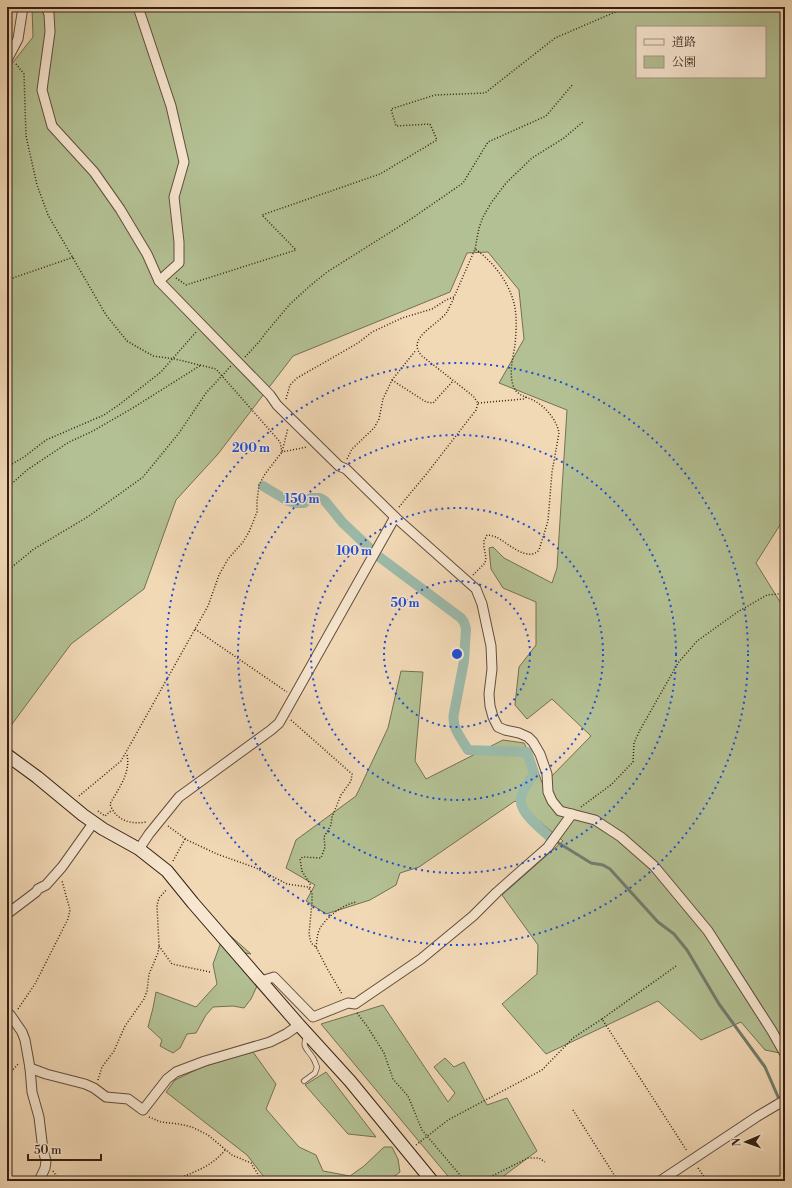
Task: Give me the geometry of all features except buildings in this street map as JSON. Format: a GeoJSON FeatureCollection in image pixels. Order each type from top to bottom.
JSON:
{"type":"FeatureCollection","features":[{"type":"Feature","properties":{"kind":"street"},"geometry":{"type":"LineString","coordinates":[[8,58],[18,39],[23,7]]}},
{"type":"Feature","properties":{"kind":"street"},"geometry":{"type":"LineString","coordinates":[[46,7],[49,14],[50,32],[42,90],[52,126],[94,172],[120,209],[147,254],[159,281],[270,395],[277,405],[394,516],[476,589],[482,604],[491,646],[492,669],[489,694],[490,706],[498,727],[519,733],[528,737],[533,742],[540,754],[547,774],[548,792],[552,801],[560,811],[595,820],[621,837],[654,866],[708,931],[785,1054]]}},
{"type":"Feature","properties":{"kind":"street"},"geometry":{"type":"LineString","coordinates":[[138,7],[172,106],[184,162],[174,196],[180,242],[179,263],[159,281]]}},
{"type":"Feature","properties":{"kind":"street"},"geometry":{"type":"LineString","coordinates":[[139,849],[179,797],[271,730],[279,722],[394,516]]}},
{"type":"Feature","properties":{"kind":"street"},"geometry":{"type":"LineString","coordinates":[[7,755],[103,829],[139,849],[171,876],[298,1025],[350,1081],[432,1181]]}},
{"type":"Feature","properties":{"kind":"street"},"geometry":{"type":"LineString","coordinates":[[261,981],[274,977],[313,1017],[348,1002],[354,1004],[421,959],[473,916],[497,892],[548,847],[572,814]]}},
{"type":"Feature","properties":{"kind":"street"},"geometry":{"type":"LineString","coordinates":[[7,914],[38,889],[46,885],[60,870],[94,822]]}},
{"type":"Feature","properties":{"kind":"street"},"geometry":{"type":"LineString","coordinates":[[10,1015],[25,1040],[30,1068],[32,1092],[39,1117],[43,1150],[46,1161],[45,1168],[39,1181]]}},
{"type":"Feature","properties":{"kind":"street"},"geometry":{"type":"LineString","coordinates":[[30,1068],[46,1074],[85,1084],[94,1088],[106,1097],[128,1098],[143,1110],[167,1079],[176,1072],[205,1061],[270,1042],[286,1034],[298,1025]]}},
{"type":"Feature","properties":{"kind":"street"},"geometry":{"type":"LineString","coordinates":[[660,1181],[785,1100]]}},
{"type":"Feature","properties":{"kind":"lane"},"geometry":{"type":"LineString","coordinates":[[304,1081],[315,1072],[317,1067],[313,1058],[306,1050],[304,1042],[307,1034]]}},
{"type":"Feature","properties":{"kind":"path"},"geometry":{"type":"LineString","coordinates":[[169,272],[186,285],[296,250],[262,215],[380,174],[437,140],[430,124],[396,126],[391,109],[435,95],[485,93],[556,38],[627,7]]}},
{"type":"Feature","properties":{"kind":"path"},"geometry":{"type":"LineString","coordinates":[[8,58],[24,74],[26,136],[37,185],[48,215],[106,315],[127,341],[153,356],[173,358],[216,369],[280,442],[282,452],[306,447],[318,452],[326,452]]}},
{"type":"Feature","properties":{"kind":"path"},"geometry":{"type":"LineString","coordinates":[[7,571],[34,550],[89,516],[143,477],[179,433],[206,393],[237,362],[249,353],[290,304],[311,285],[327,272],[463,183],[488,142],[546,116],[573,84]]}},
{"type":"Feature","properties":{"kind":"path"},"geometry":{"type":"LineString","coordinates":[[467,581],[485,564],[486,558],[484,547],[487,535],[496,537],[516,550],[531,554],[536,553],[539,550],[548,521],[552,472],[559,433],[554,419],[546,411],[535,401],[515,391],[512,382],[516,326],[515,307],[500,272],[486,256],[475,249]]}},
{"type":"Feature","properties":{"kind":"path"},"geometry":{"type":"LineString","coordinates":[[7,280],[74,258]]}},
{"type":"Feature","properties":{"kind":"path"},"geometry":{"type":"LineString","coordinates":[[343,468],[352,449],[374,428],[379,418],[383,398],[392,380],[416,350],[416,344],[420,337],[446,312],[454,297]]}},
{"type":"Feature","properties":{"kind":"path"},"geometry":{"type":"LineString","coordinates":[[7,467],[24,457],[46,440],[104,415],[137,392],[160,372],[203,325]]}},
{"type":"Feature","properties":{"kind":"path"},"geometry":{"type":"LineString","coordinates":[[416,350],[473,396],[478,403]]}},
{"type":"Feature","properties":{"kind":"path"},"geometry":{"type":"LineString","coordinates":[[7,488],[27,470],[69,442],[93,431],[201,365]]}},
{"type":"Feature","properties":{"kind":"path"},"geometry":{"type":"LineString","coordinates":[[392,380],[426,402],[433,403],[453,381]]}},
{"type":"Feature","properties":{"kind":"path"},"geometry":{"type":"LineString","coordinates":[[478,403],[524,399],[526,397]]}},
{"type":"Feature","properties":{"kind":"path"},"geometry":{"type":"LineString","coordinates":[[394,516],[472,416],[478,403]]}},
{"type":"Feature","properties":{"kind":"path"},"geometry":{"type":"LineString","coordinates":[[572,814],[612,784],[630,765],[632,762],[634,743],[640,730],[678,663],[697,641],[739,611],[767,595],[778,594],[785,600]]}},
{"type":"Feature","properties":{"kind":"path"},"geometry":{"type":"LineString","coordinates":[[195,629],[293,696]]}},
{"type":"Feature","properties":{"kind":"path"},"geometry":{"type":"LineString","coordinates":[[284,714],[352,774],[351,781],[341,795],[332,817],[332,825],[324,836],[325,847],[321,858],[303,857],[300,859],[302,871],[310,884],[310,890],[312,893],[309,934],[311,943],[316,947],[348,1002],[367,1026],[384,1053],[393,1079],[408,1096],[426,1137],[465,1181]]}},
{"type":"Feature","properties":{"kind":"path"},"geometry":{"type":"LineString","coordinates":[[126,755],[128,764],[126,775],[110,804],[112,810],[120,818],[134,824],[150,821]]}},
{"type":"Feature","properties":{"kind":"path"},"geometry":{"type":"LineString","coordinates":[[162,819],[169,828],[185,839],[216,854],[268,873],[287,884],[308,887],[310,890]]}},
{"type":"Feature","properties":{"kind":"path"},"geometry":{"type":"LineString","coordinates":[[94,1088],[102,1067],[114,1051],[124,1026],[144,999],[147,991],[149,974],[158,953],[159,946],[157,905],[159,898],[171,876],[185,839]]}},
{"type":"Feature","properties":{"kind":"path"},"geometry":{"type":"LineString","coordinates":[[10,1015],[35,984],[68,919],[70,910],[60,878],[60,870]]}},
{"type":"Feature","properties":{"kind":"path"},"geometry":{"type":"LineString","coordinates":[[316,947],[320,929],[327,920],[343,907],[356,902]]}},
{"type":"Feature","properties":{"kind":"path"},"geometry":{"type":"LineString","coordinates":[[159,946],[172,964],[210,972]]}},
{"type":"Feature","properties":{"kind":"path"},"geometry":{"type":"LineString","coordinates":[[408,1151],[448,1120],[542,1070],[573,1038],[602,1020],[676,966]]}},
{"type":"Feature","properties":{"kind":"path"},"geometry":{"type":"LineString","coordinates":[[602,1020],[707,1181]]}},
{"type":"Feature","properties":{"kind":"path"},"geometry":{"type":"LineString","coordinates":[[7,1076],[27,1054]]}},
{"type":"Feature","properties":{"kind":"path"},"geometry":{"type":"LineString","coordinates":[[143,1110],[151,1119],[179,1124],[201,1131],[208,1135],[232,1155],[251,1164],[262,1181]]}},
{"type":"Feature","properties":{"kind":"path"},"geometry":{"type":"LineString","coordinates":[[573,1110],[618,1181]]}},
{"type":"Feature","properties":{"kind":"path"},"geometry":{"type":"LineString","coordinates":[[170,1181],[202,1168],[219,1157],[225,1150]]}},
{"type":"Feature","properties":{"kind":"path"},"geometry":{"type":"LineString","coordinates":[[482,1181],[528,1158],[539,1158],[545,1162]]}},
{"type":"Feature","properties":{"kind":"green space"},"geometry":{"type":"Polygon","coordinates":[[[32,7],[785,7],[785,517],[756,563],[785,610],[785,1054],[765,1050],[741,1022],[701,1040],[658,1001],[546,1054],[502,1004],[537,974],[538,945],[502,895],[563,841],[515,801],[419,867],[400,873],[396,885],[370,900],[326,914],[306,901],[315,885],[286,868],[296,840],[356,796],[388,728],[401,671],[423,672],[415,761],[426,779],[503,740],[524,743],[535,764],[543,785],[591,736],[552,699],[527,719],[515,705],[519,667],[536,645],[536,602],[503,588],[491,569],[489,548],[493,547],[504,558],[552,583],[557,568],[567,410],[499,383],[524,339],[519,290],[488,252],[467,253],[450,292],[293,356],[218,454],[176,500],[144,589],[71,644],[7,731],[7,67],[10,66],[33,37],[32,7]]]}},
{"type":"Feature","properties":{"kind":"green space"},"geometry":{"type":"Polygon","coordinates":[[[225,931],[251,954],[239,952],[236,962],[257,986],[251,999],[244,1008],[233,1006],[213,1007],[206,1015],[196,1033],[187,1034],[180,1048],[173,1053],[160,1046],[162,1040],[148,1027],[156,992],[196,1007],[217,984],[213,964],[225,931]]]}},
{"type":"Feature","properties":{"kind":"green space"},"geometry":{"type":"Polygon","coordinates":[[[383,1005],[448,1102],[455,1093],[434,1067],[445,1058],[454,1067],[464,1062],[487,1105],[507,1098],[537,1151],[497,1181],[452,1181],[321,1024],[383,1005]]]}},
{"type":"Feature","properties":{"kind":"green space"},"geometry":{"type":"Polygon","coordinates":[[[253,1052],[276,1084],[266,1109],[299,1147],[316,1155],[323,1171],[350,1176],[364,1166],[384,1147],[392,1147],[398,1159],[400,1172],[388,1181],[267,1181],[247,1155],[166,1092],[175,1080],[202,1067],[253,1052]]]}},
{"type":"Feature","properties":{"kind":"green space"},"geometry":{"type":"Polygon","coordinates":[[[326,1072],[376,1137],[348,1134],[305,1085],[326,1072]]]}},
{"type":"Feature","properties":{"kind":"waterway"},"geometry":{"type":"LineString","coordinates":[[263,486],[288,501],[296,503],[304,503],[311,498],[320,498],[325,501],[343,523],[378,556],[461,618],[466,629],[464,661],[453,718],[455,728],[468,750],[527,752],[534,773],[526,785],[521,798],[521,803],[523,809],[532,820],[551,838]]}},
{"type":"Feature","properties":{"kind":"waterway"},"geometry":{"type":"LineString","coordinates":[[557,842],[591,863],[603,865],[610,869],[658,922],[674,934],[687,950],[719,1004],[765,1067],[779,1099]]}},
{"type":"Feature","properties":{"kind":"waterway"},"geometry":{"type":"LineString","coordinates":[[782,1108],[785,1116]]}}]}
